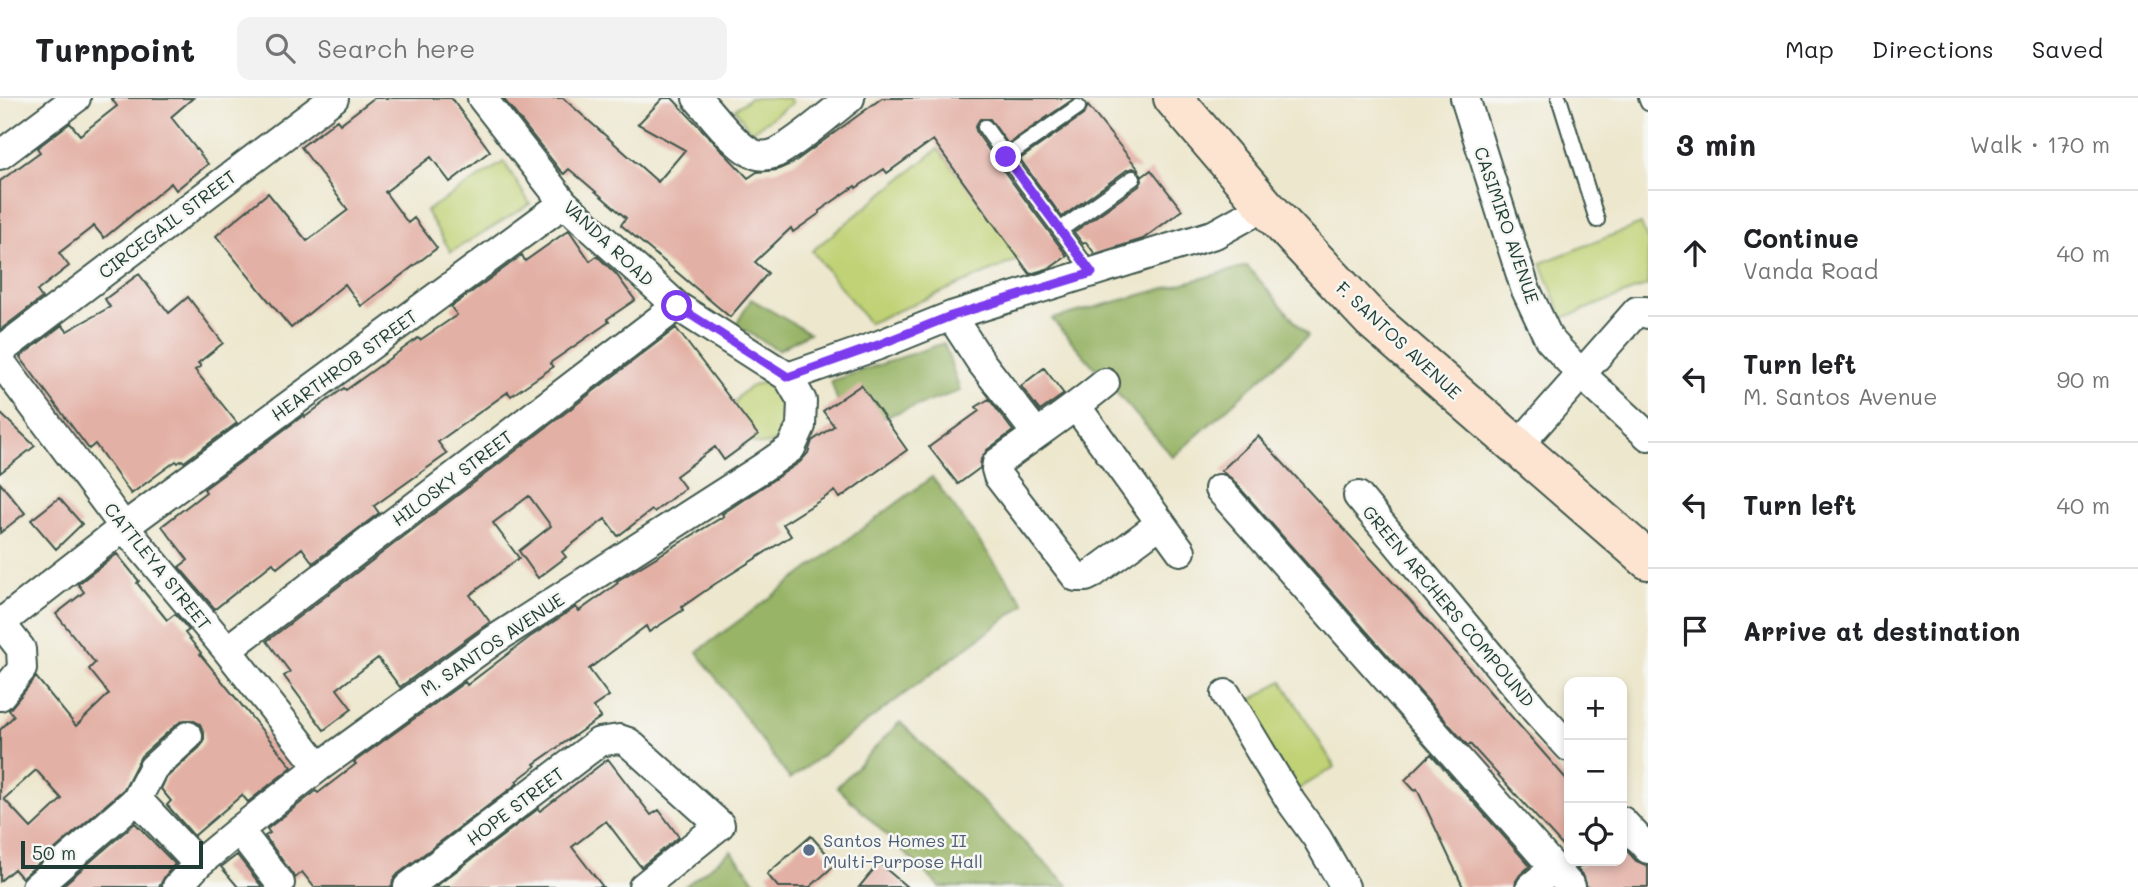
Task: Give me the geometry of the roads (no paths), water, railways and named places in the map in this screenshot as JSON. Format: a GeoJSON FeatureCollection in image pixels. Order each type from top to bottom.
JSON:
{"type":"FeatureCollection","features":[{"type":"Feature","properties":{"kind":"street"},"geometry":{"type":"LineString","coordinates":[[0,155],[76,98]]}},
{"type":"Feature","properties":{"kind":"street","name":"CIRCEGAIL STREET"},"geometry":{"type":"LineString","coordinates":[[0,351],[334,98]]}},
{"type":"Feature","properties":{"kind":"street","name":"VANDA ROAD"},"geometry":{"type":"LineString","coordinates":[[482,98],[564,204],[677,306],[788,377]]}},
{"type":"Feature","properties":{"kind":"street"},"geometry":{"type":"LineString","coordinates":[[697,98],[742,147],[752,154],[762,156],[774,154],[850,98]]}},
{"type":"Feature","properties":{"kind":"street","name":"F. SANTOS AVENUE"},"geometry":{"type":"LineString","coordinates":[[1173,98],[1265,206],[1372,320],[1648,560]]}},
{"type":"Feature","properties":{"kind":"street","name":"CASIMIRO AVENUE"},"geometry":{"type":"LineString","coordinates":[[1465,98],[1525,288],[1549,338],[1581,374],[1648,436]]}},
{"type":"Feature","properties":{"kind":"street","name":"HEARTHROB STREET"},"geometry":{"type":"LineString","coordinates":[[0,622],[124,527],[564,204]]}},
{"type":"Feature","properties":{"kind":"street"},"geometry":{"type":"LineString","coordinates":[[788,377],[951,316],[1214,234],[1265,206]]}},
{"type":"Feature","properties":{"kind":"street","name":"HILOSKY STREET"},"geometry":{"type":"LineString","coordinates":[[227,650],[677,306]]}},
{"type":"Feature","properties":{"kind":"street"},"geometry":{"type":"LineString","coordinates":[[1517,447],[1637,311],[1645,311],[1648,314]]}},
{"type":"Feature","properties":{"kind":"street"},"geometry":{"type":"LineString","coordinates":[[951,316],[981,362],[1036,433]]}},
{"type":"Feature","properties":{"kind":"street","name":"CATTLEYA STREET"},"geometry":{"type":"LineString","coordinates":[[0,361],[124,527],[227,650],[319,767]]}},
{"type":"Feature","properties":{"kind":"street","name":"M. SANTOS AVENUE"},"geometry":{"type":"LineString","coordinates":[[177,887],[198,864],[319,767],[494,640],[791,447],[801,426],[802,401],[788,377]]}},
{"type":"Feature","properties":{"kind":"street"},"geometry":{"type":"LineString","coordinates":[[1105,383],[997,463],[998,476],[1073,574],[1081,578],[1092,575],[1161,523]]}},
{"type":"Feature","properties":{"kind":"street"},"geometry":{"type":"LineString","coordinates":[[1076,407],[1181,551]]}},
{"type":"Feature","properties":{"kind":"street"},"geometry":{"type":"LineString","coordinates":[[1219,489],[1562,877],[1531,887]]}},
{"type":"Feature","properties":{"kind":"street","name":"GREEN ARCHERS COMPOUND"},"geometry":{"type":"LineString","coordinates":[[1358,496],[1564,741]]}},
{"type":"Feature","properties":{"kind":"street"},"geometry":{"type":"LineString","coordinates":[[0,622],[21,649],[22,669],[0,696]]}},
{"type":"Feature","properties":{"kind":"street"},"geometry":{"type":"LineString","coordinates":[[1226,695],[1345,887]]}},
{"type":"Feature","properties":{"kind":"street"},"geometry":{"type":"LineString","coordinates":[[36,887],[137,799],[153,768],[188,736]]}},
{"type":"Feature","properties":{"kind":"street","name":"HOPE STREET"},"geometry":{"type":"LineString","coordinates":[[408,887],[599,743],[619,739],[628,742],[720,825],[643,887]]}},
{"type":"Feature","properties":{"kind":"street"},"geometry":{"type":"LineString","coordinates":[[137,799],[198,864]]}},
{"type":"Feature","properties":{"kind":"street"},"geometry":{"type":"LineString","coordinates":[[1627,826],[1648,849]]}},
{"type":"Feature","properties":{"kind":"street"},"geometry":{"type":"LineString","coordinates":[[239,830],[280,883]]}},
{"type":"Feature","properties":{"kind":"lane"},"geometry":{"type":"LineString","coordinates":[[1559,98],[1597,220]]}},
{"type":"Feature","properties":{"kind":"lane"},"geometry":{"type":"LineString","coordinates":[[1006,157],[1078,107]]}},
{"type":"Feature","properties":{"kind":"lane"},"geometry":{"type":"LineString","coordinates":[[985,127],[1092,273]]}},
{"type":"Feature","properties":{"kind":"lane"},"geometry":{"type":"LineString","coordinates":[[1060,230],[1133,178]]}},
{"type":"Feature","properties":{"kind":"place","name":"Santos Homes II Multi-Purpose Hall"},"geometry":{"type":"Point","coordinates":[809,850]}}]}
